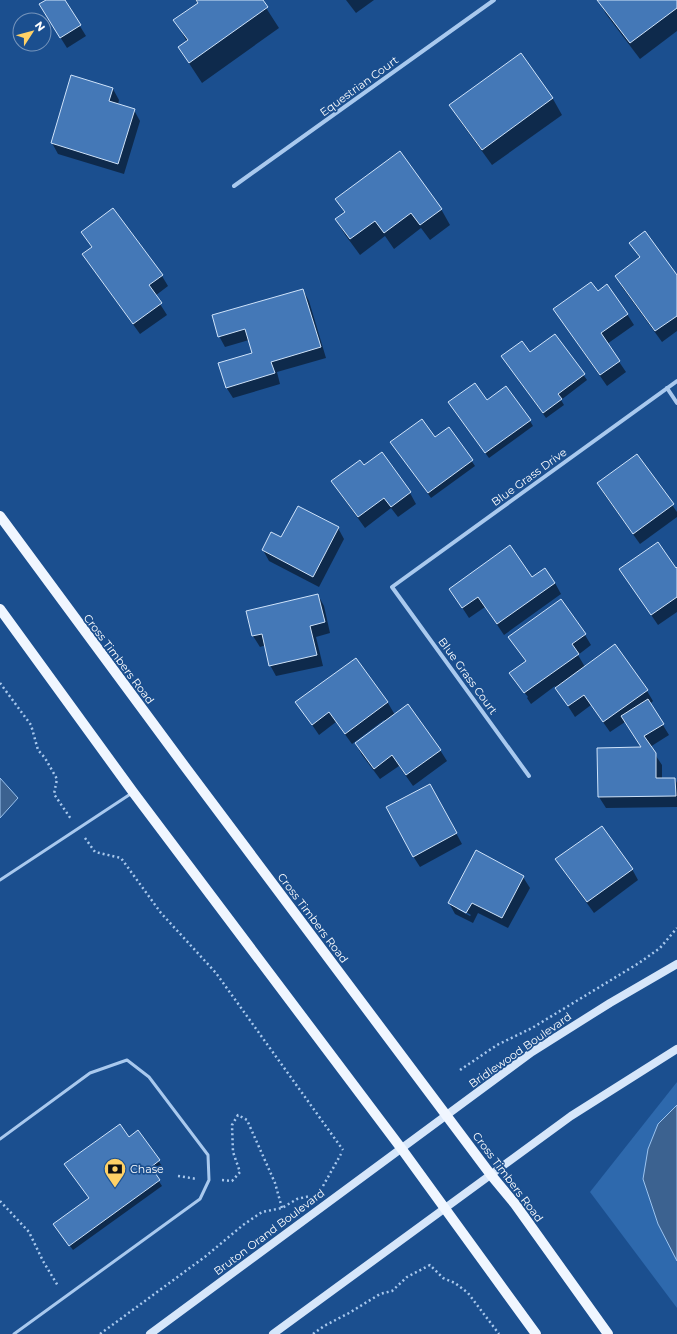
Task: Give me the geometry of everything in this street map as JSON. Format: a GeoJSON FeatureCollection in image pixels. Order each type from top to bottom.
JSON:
{"type":"FeatureCollection","features":[{"type":"Feature","properties":{"kind":"main road","name":"Cross Timbers Road"},"geometry":{"type":"LineString","coordinates":[[0,516],[183,764],[491,1175],[515,1204],[608,1334]]}},
{"type":"Feature","properties":{"kind":"main road"},"geometry":{"type":"LineString","coordinates":[[0,609],[133,792],[401,1148],[536,1334]]}},
{"type":"Feature","properties":{"kind":"main road","name":"Bridlewood Boulevard"},"geometry":{"type":"LineString","coordinates":[[401,1148],[532,1052],[610,1003],[677,964]]}},
{"type":"Feature","properties":{"kind":"main road"},"geometry":{"type":"LineString","coordinates":[[273,1334],[571,1116],[677,1049]]}},
{"type":"Feature","properties":{"kind":"main road","name":"Bruton Orand Boulevard"},"geometry":{"type":"LineString","coordinates":[[150,1334],[401,1148]]}},
{"type":"Feature","properties":{"kind":"street","name":"Equestrian Court"},"geometry":{"type":"LineString","coordinates":[[234,186],[494,0]]}},
{"type":"Feature","properties":{"kind":"street","name":"Blue Grass Drive"},"geometry":{"type":"LineString","coordinates":[[392,587],[677,381]]}},
{"type":"Feature","properties":{"kind":"street"},"geometry":{"type":"LineString","coordinates":[[667,388],[677,403]]}},
{"type":"Feature","properties":{"kind":"street","name":"Blue Grass Court"},"geometry":{"type":"LineString","coordinates":[[392,587],[529,776]]}},
{"type":"Feature","properties":{"kind":"lane"},"geometry":{"type":"LineString","coordinates":[[0,880],[133,792]]}},
{"type":"Feature","properties":{"kind":"lane"},"geometry":{"type":"LineString","coordinates":[[0,1139],[90,1073],[127,1060],[149,1077],[208,1155],[209,1180],[200,1199],[14,1334]]}},
{"type":"Feature","properties":{"kind":"path"},"geometry":{"type":"LineString","coordinates":[[0,683],[31,725],[38,750],[46,758],[57,779],[54,794],[63,809],[95,852],[122,858],[161,912],[216,973],[343,1150]]}},
{"type":"Feature","properties":{"kind":"path"},"geometry":{"type":"LineString","coordinates":[[460,1070],[497,1045],[532,1028],[639,963],[660,948],[677,928]]}},
{"type":"Feature","properties":{"kind":"path"},"geometry":{"type":"LineString","coordinates":[[178,1176],[232,1181],[240,1172],[233,1152],[232,1132],[232,1125],[238,1115],[247,1120],[275,1183],[282,1208]]}},
{"type":"Feature","properties":{"kind":"path"},"geometry":{"type":"LineString","coordinates":[[320,1189],[341,1154]]}},
{"type":"Feature","properties":{"kind":"path"},"geometry":{"type":"LineString","coordinates":[[100,1334],[206,1256],[262,1212],[282,1208],[297,1199],[312,1195]]}},
{"type":"Feature","properties":{"kind":"path"},"geometry":{"type":"LineString","coordinates":[[0,1201],[29,1232],[43,1261],[65,1297]]}},
{"type":"Feature","properties":{"kind":"path"},"geometry":{"type":"LineString","coordinates":[[313,1334],[324,1326],[380,1294],[392,1291],[407,1277],[430,1265],[443,1278],[455,1283],[468,1293],[499,1334]]}},
{"type":"Feature","properties":{"kind":"shaded area"},"geometry":{"type":"Polygon","coordinates":[[[0,778],[18,798],[0,818],[0,778]]]}},
{"type":"Feature","properties":{"kind":"shaded area"},"geometry":{"type":"Polygon","coordinates":[[[677,1082],[677,1308],[590,1192],[677,1082]]]}},
{"type":"Feature","properties":{"kind":"shaded area"},"geometry":{"type":"Polygon","coordinates":[[[677,1105],[677,1261],[658,1224],[643,1179],[648,1149],[658,1124],[677,1105]]]}},
{"type":"Feature","properties":{"kind":"building"},"geometry":{"type":"Polygon","coordinates":[[[46,0],[65,0],[81,25],[60,38],[52,25],[52,12],[44,12],[39,4],[46,0]]]}},
{"type":"Feature","properties":{"kind":"building"},"geometry":{"type":"Polygon","coordinates":[[[196,0],[263,0],[268,7],[189,63],[178,47],[188,40],[173,20],[198,3],[196,0]]]}},
{"type":"Feature","properties":{"kind":"building"},"geometry":{"type":"Polygon","coordinates":[[[597,0],[677,0],[677,8],[630,43],[597,0]]]}},
{"type":"Feature","properties":{"kind":"building"},"geometry":{"type":"Polygon","coordinates":[[[521,53],[553,98],[482,150],[449,105],[521,53]]]}},
{"type":"Feature","properties":{"kind":"building"},"geometry":{"type":"Polygon","coordinates":[[[71,75],[113,88],[109,101],[135,109],[118,164],[51,143],[71,75]]]}},
{"type":"Feature","properties":{"kind":"building"},"geometry":{"type":"Polygon","coordinates":[[[400,151],[442,209],[420,225],[411,213],[384,233],[375,221],[350,239],[335,219],[345,212],[335,199],[400,151]]]}},
{"type":"Feature","properties":{"kind":"building"},"geometry":{"type":"Polygon","coordinates":[[[113,208],[163,275],[149,285],[162,303],[133,324],[82,254],[92,247],[81,232],[113,208]]]}},
{"type":"Feature","properties":{"kind":"building"},"geometry":{"type":"Polygon","coordinates":[[[645,231],[677,275],[677,316],[655,331],[615,276],[640,257],[629,243],[645,231]]]}},
{"type":"Feature","properties":{"kind":"building"},"geometry":{"type":"Polygon","coordinates":[[[591,282],[598,291],[607,284],[628,314],[601,333],[620,361],[600,375],[553,309],[591,282]]]}},
{"type":"Feature","properties":{"kind":"building"},"geometry":{"type":"Polygon","coordinates":[[[303,289],[321,347],[271,362],[275,373],[226,388],[218,363],[252,353],[245,329],[218,337],[212,315],[303,289]]]}},
{"type":"Feature","properties":{"kind":"building"},"geometry":{"type":"Polygon","coordinates":[[[555,334],[585,374],[558,394],[562,399],[543,413],[501,356],[522,341],[530,352],[555,334]]]}},
{"type":"Feature","properties":{"kind":"building"},"geometry":{"type":"Polygon","coordinates":[[[475,383],[487,400],[506,386],[531,420],[485,453],[448,402],[475,383]]]}},
{"type":"Feature","properties":{"kind":"building"},"geometry":{"type":"Polygon","coordinates":[[[422,419],[435,437],[449,427],[473,460],[428,493],[390,442],[422,419]]]}},
{"type":"Feature","properties":{"kind":"building"},"geometry":{"type":"Polygon","coordinates":[[[382,452],[411,492],[391,507],[384,498],[358,517],[331,481],[360,460],[364,465],[382,452]]]}},
{"type":"Feature","properties":{"kind":"building"},"geometry":{"type":"Polygon","coordinates":[[[637,454],[674,504],[633,534],[597,483],[637,454]]]}},
{"type":"Feature","properties":{"kind":"building"},"geometry":{"type":"Polygon","coordinates":[[[298,506],[339,527],[313,577],[262,550],[271,532],[281,537],[298,506]]]}},
{"type":"Feature","properties":{"kind":"building"},"geometry":{"type":"Polygon","coordinates":[[[658,542],[676,568],[677,567],[677,597],[651,615],[619,569],[658,542]]]}},
{"type":"Feature","properties":{"kind":"building"},"geometry":{"type":"Polygon","coordinates":[[[510,545],[532,577],[545,568],[555,583],[497,624],[478,597],[462,608],[449,589],[510,545]]]}},
{"type":"Feature","properties":{"kind":"building"},"geometry":{"type":"Polygon","coordinates":[[[318,594],[325,622],[310,626],[317,655],[269,666],[262,634],[252,636],[246,611],[318,594]]]}},
{"type":"Feature","properties":{"kind":"building"},"geometry":{"type":"Polygon","coordinates":[[[561,599],[586,634],[572,644],[579,654],[524,693],[509,673],[526,661],[508,637],[561,599]]]}},
{"type":"Feature","properties":{"kind":"building"},"geometry":{"type":"Polygon","coordinates":[[[615,644],[648,690],[603,722],[584,695],[568,706],[555,688],[615,644]]]}},
{"type":"Feature","properties":{"kind":"building"},"geometry":{"type":"Polygon","coordinates":[[[356,658],[388,702],[345,734],[329,712],[312,725],[295,702],[356,658]]]}},
{"type":"Feature","properties":{"kind":"building"},"geometry":{"type":"Polygon","coordinates":[[[648,699],[664,724],[644,736],[656,753],[656,778],[675,778],[676,796],[598,797],[597,748],[641,747],[621,716],[648,699]]]}},
{"type":"Feature","properties":{"kind":"building"},"geometry":{"type":"Polygon","coordinates":[[[408,704],[441,750],[406,775],[392,755],[374,769],[355,743],[408,704]]]}},
{"type":"Feature","properties":{"kind":"building"},"geometry":{"type":"Polygon","coordinates":[[[430,784],[457,833],[413,857],[386,807],[430,784]]]}},
{"type":"Feature","properties":{"kind":"building"},"geometry":{"type":"Polygon","coordinates":[[[602,826],[633,869],[587,902],[555,859],[602,826]]]}},
{"type":"Feature","properties":{"kind":"building"},"geometry":{"type":"Polygon","coordinates":[[[476,850],[524,876],[502,918],[472,903],[466,913],[448,903],[476,850]]]}},
{"type":"Feature","properties":{"kind":"building","name":"Chase"},"geometry":{"type":"Polygon","coordinates":[[[120,1124],[129,1137],[138,1130],[160,1160],[151,1167],[160,1180],[69,1246],[53,1224],[89,1198],[64,1164],[120,1124]]]}},
{"type":"Feature","properties":{"kind":"place","name":"Chase"},"geometry":{"type":"Point","coordinates":[115,1188]}}]}
